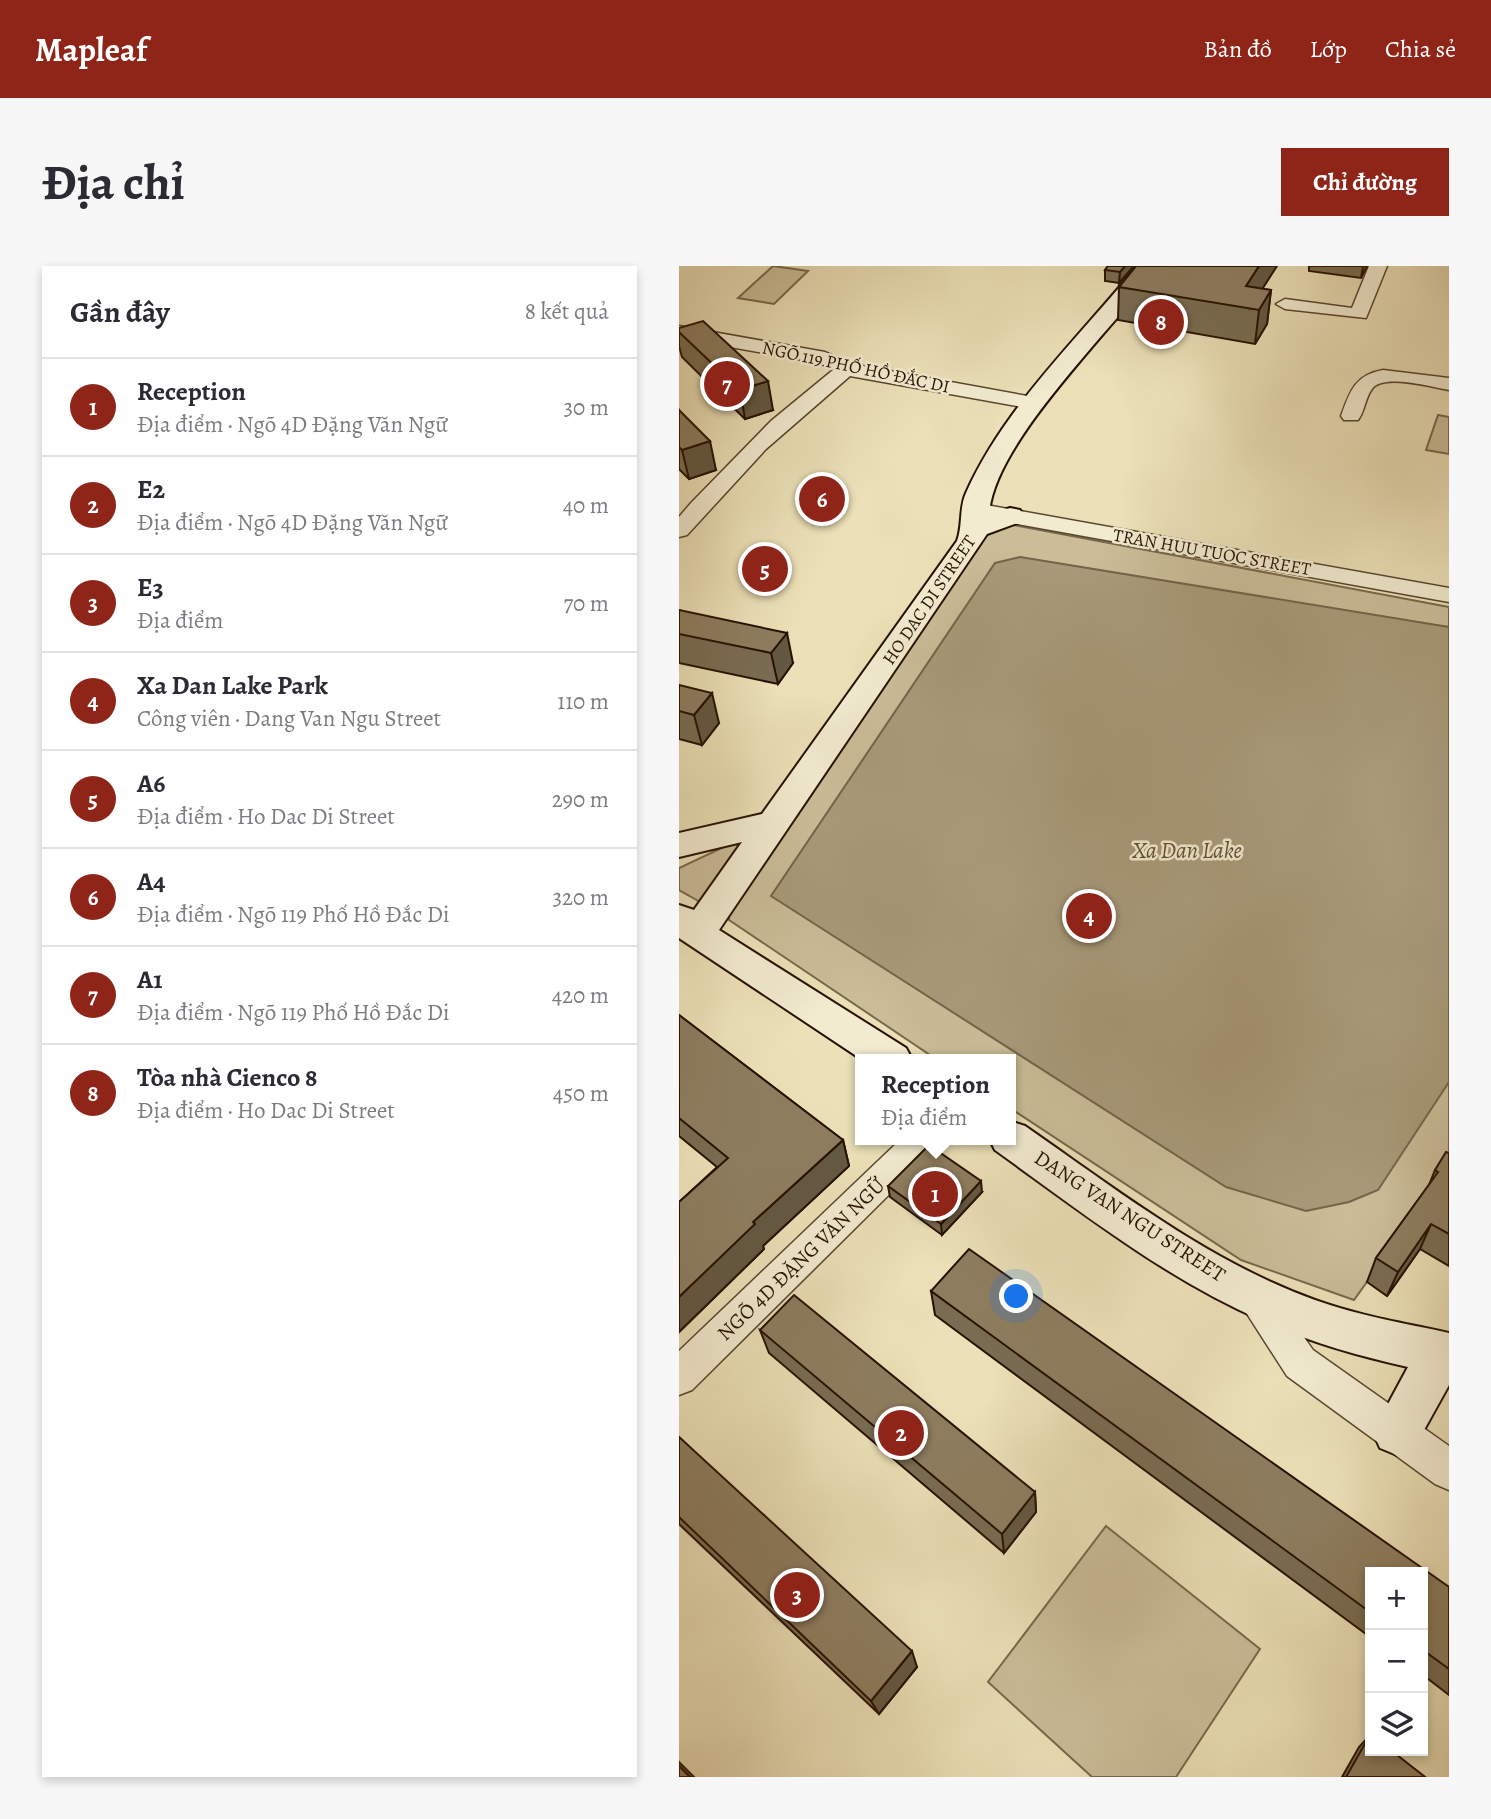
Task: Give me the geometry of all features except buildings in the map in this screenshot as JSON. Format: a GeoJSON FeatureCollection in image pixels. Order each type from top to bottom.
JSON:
{"type":"FeatureCollection","features":[{"type":"Feature","properties":{"kind":"street","name":"HO DAC DI STREET"},"geometry":{"type":"LineString","coordinates":[[688,925],[774,823],[866,694],[976,519],[978,496],[1007,440],[1033,404],[1148,266]]}},
{"type":"Feature","properties":{"kind":"street"},"geometry":{"type":"LineString","coordinates":[[1286,304],[1359,314],[1378,266]]}},
{"type":"Feature","properties":{"kind":"street","name":"NGÕ 119 PHỐ HỒ ĐẮC DI"},"geometry":{"type":"LineString","coordinates":[[679,332],[825,358],[846,369],[1033,404]]}},
{"type":"Feature","properties":{"kind":"street"},"geometry":{"type":"LineString","coordinates":[[679,530],[740,461],[796,406],[846,369]]}},
{"type":"Feature","properties":{"kind":"street"},"geometry":{"type":"LineString","coordinates":[[1351,416],[1364,384],[1375,376],[1389,375],[1449,384]]}},
{"type":"Feature","properties":{"kind":"street"},"geometry":{"type":"LineString","coordinates":[[976,519],[1010,516]]}},
{"type":"Feature","properties":{"kind":"street","name":"TRAN HUU TUOC STREET"},"geometry":{"type":"LineString","coordinates":[[1010,516],[1449,595]]}},
{"type":"Feature","properties":{"kind":"street"},"geometry":{"type":"LineString","coordinates":[[679,845],[774,823]]}},
{"type":"Feature","properties":{"kind":"street"},"geometry":{"type":"LineString","coordinates":[[688,925],[884,1054]]}},
{"type":"Feature","properties":{"kind":"street","name":"DANG VAN NGU STREET"},"geometry":{"type":"LineString","coordinates":[[1016,1142],[1184,1255],[1251,1292],[1313,1320],[1373,1339],[1447,1351]]}},
{"type":"Feature","properties":{"kind":"street","name":"NGÕ 4D ĐẶNG VĂN NGỮ"},"geometry":{"type":"LineString","coordinates":[[679,1377],[917,1145]]}},
{"type":"Feature","properties":{"kind":"street","name":"DANG VAN NGU STREET"},"geometry":{"type":"LineString","coordinates":[[1251,1292],[1300,1363],[1449,1470]]}},
{"type":"Feature","properties":{"kind":"street"},"geometry":{"type":"LineString","coordinates":[[1397,1432],[1447,1351]]}},
{"type":"Feature","properties":{"kind":"shaded area"},"geometry":{"type":"Polygon","coordinates":[[[773,266],[808,271],[774,304],[738,298],[773,266]]]}},
{"type":"Feature","properties":{"kind":"shaded area"},"geometry":{"type":"Polygon","coordinates":[[[1438,415],[1449,417],[1449,454],[1426,450],[1438,415]]]}},
{"type":"Feature","properties":{"kind":"shaded area","name":"Xa Dan Lake"},"geometry":{"type":"Polygon","coordinates":[[[1014,525],[1449,607],[1449,1156],[1419,1209],[1354,1300],[1241,1260],[1016,1112],[1016,1054],[929,1054],[729,920],[729,911],[983,538],[1002,526],[1014,525]]]}},
{"type":"Feature","properties":{"kind":"shaded area"},"geometry":{"type":"Polygon","coordinates":[[[737,844],[741,848],[702,903],[679,890],[679,868],[728,845],[737,844]]]}},
{"type":"Feature","properties":{"kind":"shaded area"},"geometry":{"type":"Polygon","coordinates":[[[1106,1526],[1260,1649],[1176,1777],[1092,1777],[988,1682],[1106,1526]]]}},
{"type":"Feature","properties":{"kind":"water","name":"Xa Dan Lake"},"geometry":{"type":"Polygon","coordinates":[[[1020,557],[1449,627],[1449,1082],[1378,1190],[1349,1202],[1306,1211],[1226,1187],[771,896],[995,563],[1020,557]]]}},
{"type":"Feature","properties":{"kind":"place","name":"Tòa nhà Cienco 8"},"geometry":{"type":"Point","coordinates":[1161,322]}},
{"type":"Feature","properties":{"kind":"place","name":"A1"},"geometry":{"type":"Point","coordinates":[727,384]}},
{"type":"Feature","properties":{"kind":"place","name":"A4"},"geometry":{"type":"Point","coordinates":[822,499]}},
{"type":"Feature","properties":{"kind":"place","name":"A6"},"geometry":{"type":"Point","coordinates":[765,569]}},
{"type":"Feature","properties":{"kind":"place","name":"Xa Dan Lake Park"},"geometry":{"type":"Point","coordinates":[1089,916]}},
{"type":"Feature","properties":{"kind":"place","name":"Reception"},"geometry":{"type":"Point","coordinates":[935,1194]}},
{"type":"Feature","properties":{"kind":"place","name":"E2"},"geometry":{"type":"Point","coordinates":[901,1433]}},
{"type":"Feature","properties":{"kind":"place","name":"E3"},"geometry":{"type":"Point","coordinates":[797,1595]}}]}
